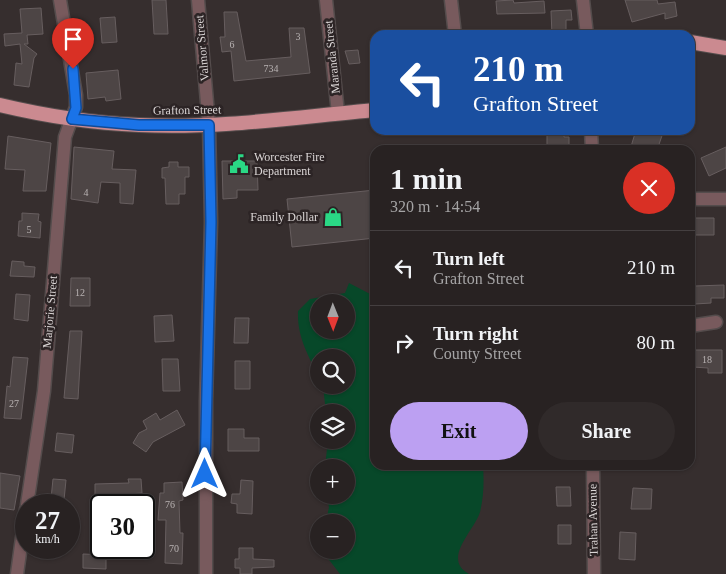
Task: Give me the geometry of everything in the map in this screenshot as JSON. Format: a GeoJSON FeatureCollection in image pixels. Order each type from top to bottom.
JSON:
{"type":"FeatureCollection","features":[{"type":"Feature","properties":{"kind":"highway"},"geometry":{"type":"LineString","coordinates":[[695,43],[726,48]]}},
{"type":"Feature","properties":{"kind":"highway","name":"Grafton Street"},"geometry":{"type":"LineString","coordinates":[[0,104],[72,119],[139,125],[209,125],[370,110]]}},
{"type":"Feature","properties":{"kind":"street","name":"Marjorie Street"},"geometry":{"type":"LineString","coordinates":[[29,494],[44,391],[65,137],[76,108],[75,83],[65,40],[60,0]]}},
{"type":"Feature","properties":{"kind":"street","name":"Valmor Street"},"geometry":{"type":"LineString","coordinates":[[198,0],[209,125],[211,222],[206,409],[206,574]]}},
{"type":"Feature","properties":{"kind":"street","name":"Maranda Street"},"geometry":{"type":"LineString","coordinates":[[326,0],[338,113]]}},
{"type":"Feature","properties":{"kind":"street"},"geometry":{"type":"LineString","coordinates":[[451,0],[454,30]]}},
{"type":"Feature","properties":{"kind":"street"},"geometry":{"type":"LineString","coordinates":[[583,0],[586,30]]}},
{"type":"Feature","properties":{"kind":"street"},"geometry":{"type":"LineString","coordinates":[[695,199],[726,200]]}},
{"type":"Feature","properties":{"kind":"street"},"geometry":{"type":"LineString","coordinates":[[695,325],[716,322]]}},
{"type":"Feature","properties":{"kind":"street","name":"Trahan Avenue"},"geometry":{"type":"LineString","coordinates":[[593,470],[594,574]]}},
{"type":"Feature","properties":{"kind":"street"},"geometry":{"type":"LineString","coordinates":[[17,574],[19,559]]}},
{"type":"Feature","properties":{"kind":"green space"},"geometry":{"type":"Polygon","coordinates":[[[349,283],[370,294],[370,470],[483,470],[480,512],[459,553],[458,561],[461,568],[469,574],[340,574],[328,559],[355,559],[355,514],[328,514],[328,504],[355,504],[355,459],[326,459],[327,449],[355,449],[355,404],[325,404],[324,394],[355,394],[355,349],[310,349],[310,359],[301,338],[298,311],[310,299],[310,339],[355,339],[355,294],[339,294],[345,293],[349,283]]]}},
{"type":"Feature","properties":{"kind":"building"},"geometry":{"type":"Polygon","coordinates":[[[152,0],[166,0],[168,34],[154,34],[152,0]]]}},
{"type":"Feature","properties":{"kind":"building"},"geometry":{"type":"Polygon","coordinates":[[[513,0],[514,3],[544,1],[545,13],[497,14],[496,1],[513,0]]]}},
{"type":"Feature","properties":{"kind":"building"},"geometry":{"type":"Polygon","coordinates":[[[625,0],[657,0],[658,4],[675,2],[677,16],[665,19],[665,13],[632,22],[625,0]]]}},
{"type":"Feature","properties":{"kind":"building"},"geometry":{"type":"Polygon","coordinates":[[[41,8],[43,34],[27,35],[28,44],[24,44],[37,54],[34,58],[29,87],[14,85],[16,63],[22,64],[20,44],[5,46],[4,34],[22,33],[20,9],[41,8]]]}},
{"type":"Feature","properties":{"kind":"building"},"geometry":{"type":"Polygon","coordinates":[[[571,10],[572,20],[566,20],[566,30],[552,30],[551,11],[571,10]]]}},
{"type":"Feature","properties":{"kind":"building"},"geometry":{"type":"Polygon","coordinates":[[[224,12],[237,12],[246,61],[291,57],[289,28],[304,28],[310,73],[234,81],[231,51],[222,52],[220,37],[225,37],[224,12]]]}},
{"type":"Feature","properties":{"kind":"building"},"geometry":{"type":"Polygon","coordinates":[[[115,17],[117,42],[102,43],[100,18],[115,17]]]}},
{"type":"Feature","properties":{"kind":"building"},"geometry":{"type":"Polygon","coordinates":[[[358,50],[360,63],[349,64],[345,51],[358,50]]]}},
{"type":"Feature","properties":{"kind":"building"},"geometry":{"type":"Polygon","coordinates":[[[118,70],[121,99],[106,101],[105,97],[88,99],[86,73],[118,70]]]}},
{"type":"Feature","properties":{"kind":"building"},"geometry":{"type":"Polygon","coordinates":[[[547,135],[564,135],[564,137],[569,137],[569,145],[547,145],[547,135]]]}},
{"type":"Feature","properties":{"kind":"building"},"geometry":{"type":"Polygon","coordinates":[[[634,135],[662,135],[659,145],[632,145],[634,135]]]}},
{"type":"Feature","properties":{"kind":"building"},"geometry":{"type":"Polygon","coordinates":[[[8,136],[51,143],[46,191],[23,191],[25,170],[5,169],[8,136]]]}},
{"type":"Feature","properties":{"kind":"building"},"geometry":{"type":"Polygon","coordinates":[[[74,147],[114,151],[112,169],[136,170],[133,204],[120,203],[120,183],[101,182],[98,203],[71,199],[74,147]]]}},
{"type":"Feature","properties":{"kind":"building"},"geometry":{"type":"Polygon","coordinates":[[[726,147],[726,168],[709,176],[701,158],[726,147]]]}},
{"type":"Feature","properties":{"kind":"building"},"geometry":{"type":"Polygon","coordinates":[[[222,161],[257,161],[258,190],[237,190],[237,198],[223,199],[222,161]]]}},
{"type":"Feature","properties":{"kind":"building"},"geometry":{"type":"Polygon","coordinates":[[[169,162],[178,162],[178,167],[189,167],[189,177],[185,177],[185,194],[179,194],[179,204],[166,204],[165,178],[162,178],[162,168],[169,167],[169,162]]]}},
{"type":"Feature","properties":{"kind":"building"},"geometry":{"type":"Polygon","coordinates":[[[370,191],[370,239],[292,247],[287,199],[370,191]]]}},
{"type":"Feature","properties":{"kind":"building"},"geometry":{"type":"Polygon","coordinates":[[[22,213],[39,214],[38,221],[41,222],[40,238],[18,236],[19,221],[22,221],[22,213]]]}},
{"type":"Feature","properties":{"kind":"building"},"geometry":{"type":"Polygon","coordinates":[[[695,218],[714,218],[714,235],[695,235],[695,218]]]}},
{"type":"Feature","properties":{"kind":"building"},"geometry":{"type":"Polygon","coordinates":[[[12,261],[24,262],[24,266],[35,267],[34,277],[10,276],[12,261]]]}},
{"type":"Feature","properties":{"kind":"building"},"geometry":{"type":"Polygon","coordinates":[[[71,278],[90,278],[90,306],[70,306],[71,278]]]}},
{"type":"Feature","properties":{"kind":"building"},"geometry":{"type":"Polygon","coordinates":[[[724,285],[724,298],[711,298],[711,303],[695,304],[695,286],[724,285]]]}},
{"type":"Feature","properties":{"kind":"building"},"geometry":{"type":"Polygon","coordinates":[[[16,294],[30,295],[28,321],[14,319],[16,294]]]}},
{"type":"Feature","properties":{"kind":"building"},"geometry":{"type":"Polygon","coordinates":[[[172,315],[174,341],[155,342],[154,316],[172,315]]]}},
{"type":"Feature","properties":{"kind":"building"},"geometry":{"type":"Polygon","coordinates":[[[235,318],[249,318],[248,343],[234,343],[235,318]]]}},
{"type":"Feature","properties":{"kind":"building"},"geometry":{"type":"Polygon","coordinates":[[[70,331],[82,331],[78,399],[64,398],[70,331]]]}},
{"type":"Feature","properties":{"kind":"building"},"geometry":{"type":"Polygon","coordinates":[[[695,350],[722,350],[722,373],[708,373],[708,368],[695,367],[695,350]]]}},
{"type":"Feature","properties":{"kind":"building"},"geometry":{"type":"Polygon","coordinates":[[[13,357],[28,358],[21,419],[4,418],[7,386],[10,387],[13,357]]]}},
{"type":"Feature","properties":{"kind":"building"},"geometry":{"type":"Polygon","coordinates":[[[162,359],[178,359],[180,391],[163,391],[162,359]]]}},
{"type":"Feature","properties":{"kind":"building"},"geometry":{"type":"Polygon","coordinates":[[[235,361],[250,361],[250,389],[235,389],[235,361]]]}},
{"type":"Feature","properties":{"kind":"building"},"geometry":{"type":"Polygon","coordinates":[[[177,410],[185,425],[153,442],[146,452],[133,443],[139,433],[147,429],[143,421],[156,413],[160,420],[177,410]]]}},
{"type":"Feature","properties":{"kind":"building"},"geometry":{"type":"Polygon","coordinates":[[[228,429],[244,429],[244,438],[259,438],[259,451],[228,451],[228,429]]]}},
{"type":"Feature","properties":{"kind":"building"},"geometry":{"type":"Polygon","coordinates":[[[57,433],[74,435],[72,453],[55,451],[57,433]]]}},
{"type":"Feature","properties":{"kind":"building"},"geometry":{"type":"Polygon","coordinates":[[[0,473],[20,476],[17,494],[15,494],[14,510],[0,508],[0,473]]]}},
{"type":"Feature","properties":{"kind":"building"},"geometry":{"type":"Polygon","coordinates":[[[53,479],[66,480],[65,494],[52,494],[53,479]]]}},
{"type":"Feature","properties":{"kind":"building"},"geometry":{"type":"Polygon","coordinates":[[[128,479],[141,479],[142,493],[95,494],[95,484],[129,483],[128,479]]]}},
{"type":"Feature","properties":{"kind":"building"},"geometry":{"type":"Polygon","coordinates":[[[241,480],[253,481],[252,514],[237,513],[237,504],[231,503],[232,494],[240,494],[241,480]]]}},
{"type":"Feature","properties":{"kind":"building"},"geometry":{"type":"Polygon","coordinates":[[[182,482],[183,500],[179,501],[180,533],[183,533],[182,564],[165,563],[166,520],[158,520],[160,493],[164,493],[164,483],[182,482]]]}},
{"type":"Feature","properties":{"kind":"building"},"geometry":{"type":"Polygon","coordinates":[[[556,487],[570,487],[571,506],[557,506],[556,487]]]}},
{"type":"Feature","properties":{"kind":"building"},"geometry":{"type":"Polygon","coordinates":[[[633,488],[652,489],[651,509],[631,509],[633,488]]]}},
{"type":"Feature","properties":{"kind":"building"},"geometry":{"type":"Polygon","coordinates":[[[558,525],[571,525],[571,544],[558,544],[558,525]]]}},
{"type":"Feature","properties":{"kind":"building"},"geometry":{"type":"Polygon","coordinates":[[[620,532],[636,533],[635,560],[619,559],[620,532]]]}},
{"type":"Feature","properties":{"kind":"building"},"geometry":{"type":"Polygon","coordinates":[[[239,548],[253,548],[253,559],[274,560],[274,567],[252,568],[252,574],[240,574],[240,568],[235,568],[235,559],[239,559],[239,548]]]}},
{"type":"Feature","properties":{"kind":"building"},"geometry":{"type":"Polygon","coordinates":[[[83,554],[90,554],[90,559],[106,559],[106,569],[83,568],[83,554]]]}},
{"type":"Feature","properties":{"kind":"place","name":"Worcester Fire Department"},"geometry":{"type":"Point","coordinates":[239,164]}},
{"type":"Feature","properties":{"kind":"place","name":"Family Dollar"},"geometry":{"type":"Point","coordinates":[333,217]}},
{"type":"Feature","properties":{"kind":"route"},"geometry":{"type":"LineString","coordinates":[[73,69],[76,108],[72,119],[115,124],[209,125],[211,222],[205,474]]}}]}
